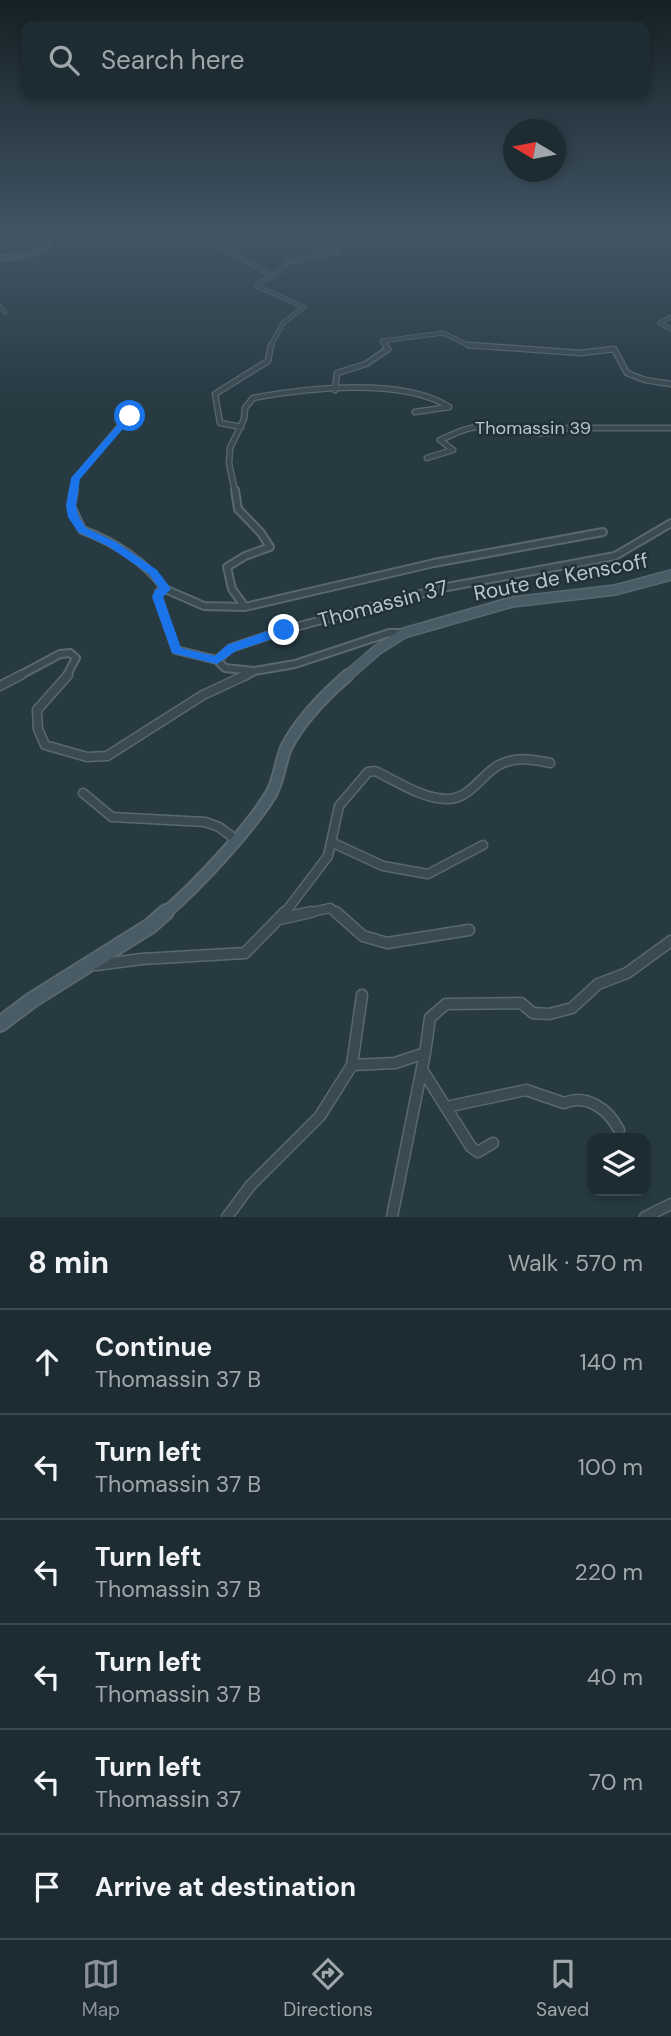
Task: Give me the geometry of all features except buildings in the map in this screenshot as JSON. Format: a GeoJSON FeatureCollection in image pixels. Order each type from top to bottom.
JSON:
{"type":"FeatureCollection","features":[{"type":"Feature","properties":{"kind":"main road","name":"Route de Kenscoff"},"geometry":{"type":"LineString","coordinates":[[0,1024],[150,926],[184,898],[262,808],[274,790],[286,749],[316,706],[377,650],[404,633],[512,602],[615,590],[671,575]]}},
{"type":"Feature","properties":{"kind":"street"},"geometry":{"type":"LineString","coordinates":[[241,427],[219,423],[215,394],[268,361],[270,342],[279,326],[304,307],[267,291]]}},
{"type":"Feature","properties":{"kind":"street"},"geometry":{"type":"LineString","coordinates":[[0,307],[5,312]]}},
{"type":"Feature","properties":{"kind":"street"},"geometry":{"type":"LineString","coordinates":[[671,317],[660,323],[671,329]]}},
{"type":"Feature","properties":{"kind":"street"},"geometry":{"type":"LineString","coordinates":[[335,390],[337,373],[366,364],[388,349],[382,341],[443,333],[470,346],[581,353],[614,349],[621,360],[622,369],[628,374],[671,384]]}},
{"type":"Feature","properties":{"kind":"street"},"geometry":{"type":"LineString","coordinates":[[245,607],[237,599],[226,576],[227,567],[245,556],[270,547],[261,533],[238,509],[238,493],[228,460],[230,447],[247,420],[247,403],[253,398],[335,390],[396,388],[433,395],[449,407],[415,412]]}},
{"type":"Feature","properties":{"kind":"street"},"geometry":{"type":"LineString","coordinates":[[137,406],[76,478],[71,506],[74,517],[82,530],[112,544],[153,572],[165,589],[192,604],[224,610],[245,607],[435,563],[603,532]]}},
{"type":"Feature","properties":{"kind":"street","name":"Thomassin 39"},"geometry":{"type":"LineString","coordinates":[[427,458],[453,450],[440,440],[476,427],[526,432],[559,432],[567,428],[671,428]]}},
{"type":"Feature","properties":{"kind":"street","name":"Thomassin 37"},"geometry":{"type":"LineString","coordinates":[[217,660],[232,648],[284,630],[435,590],[615,556],[645,541],[671,523]]}},
{"type":"Feature","properties":{"kind":"street"},"geometry":{"type":"LineString","coordinates":[[165,589],[159,592],[158,597],[176,650],[217,660],[225,668],[254,671]]}},
{"type":"Feature","properties":{"kind":"street"},"geometry":{"type":"LineString","coordinates":[[0,686],[60,653],[71,653],[76,658],[72,670],[37,710],[38,729],[45,745],[69,753],[107,756],[203,695],[254,671],[295,664],[389,633],[404,633]]}},
{"type":"Feature","properties":{"kind":"street"},"geometry":{"type":"LineString","coordinates":[[84,967],[142,959],[245,953],[280,919],[328,856],[339,806],[368,772],[375,771],[424,793],[447,799],[466,795],[502,763],[533,760],[550,763]]}},
{"type":"Feature","properties":{"kind":"street"},"geometry":{"type":"LineString","coordinates":[[83,793],[112,817],[205,822],[219,827],[235,839]]}},
{"type":"Feature","properties":{"kind":"street"},"geometry":{"type":"LineString","coordinates":[[331,842],[383,866],[428,874],[483,845]]}},
{"type":"Feature","properties":{"kind":"street"},"geometry":{"type":"LineString","coordinates":[[280,919],[330,908],[350,922],[362,936],[385,943],[400,943],[453,930],[469,930]]}},
{"type":"Feature","properties":{"kind":"street"},"geometry":{"type":"LineString","coordinates":[[391,1217],[423,1071],[430,1018],[446,1004],[521,1003],[533,1013],[549,1014],[572,1009],[598,984],[627,973],[671,941]]}},
{"type":"Feature","properties":{"kind":"street"},"geometry":{"type":"LineString","coordinates":[[227,1217],[250,1186],[320,1116],[352,1065],[362,995]]}},
{"type":"Feature","properties":{"kind":"street"},"geometry":{"type":"LineString","coordinates":[[352,1065],[395,1063],[425,1053]]}},
{"type":"Feature","properties":{"kind":"street"},"geometry":{"type":"LineString","coordinates":[[423,1071],[464,1138],[478,1152],[493,1143]]}},
{"type":"Feature","properties":{"kind":"street"},"geometry":{"type":"LineString","coordinates":[[446,1107],[526,1090],[564,1103],[571,1100],[594,1103],[612,1116],[619,1130]]}},
{"type":"Feature","properties":{"kind":"street"},"geometry":{"type":"LineString","coordinates":[[646,1217],[671,1204]]}},
{"type":"Feature","properties":{"kind":"route"},"geometry":{"type":"LineString","coordinates":[[130,416],[76,478],[71,506],[82,530],[99,536],[153,572],[165,589],[159,592],[158,597],[176,650],[217,660],[232,648],[284,630]]}}]}
